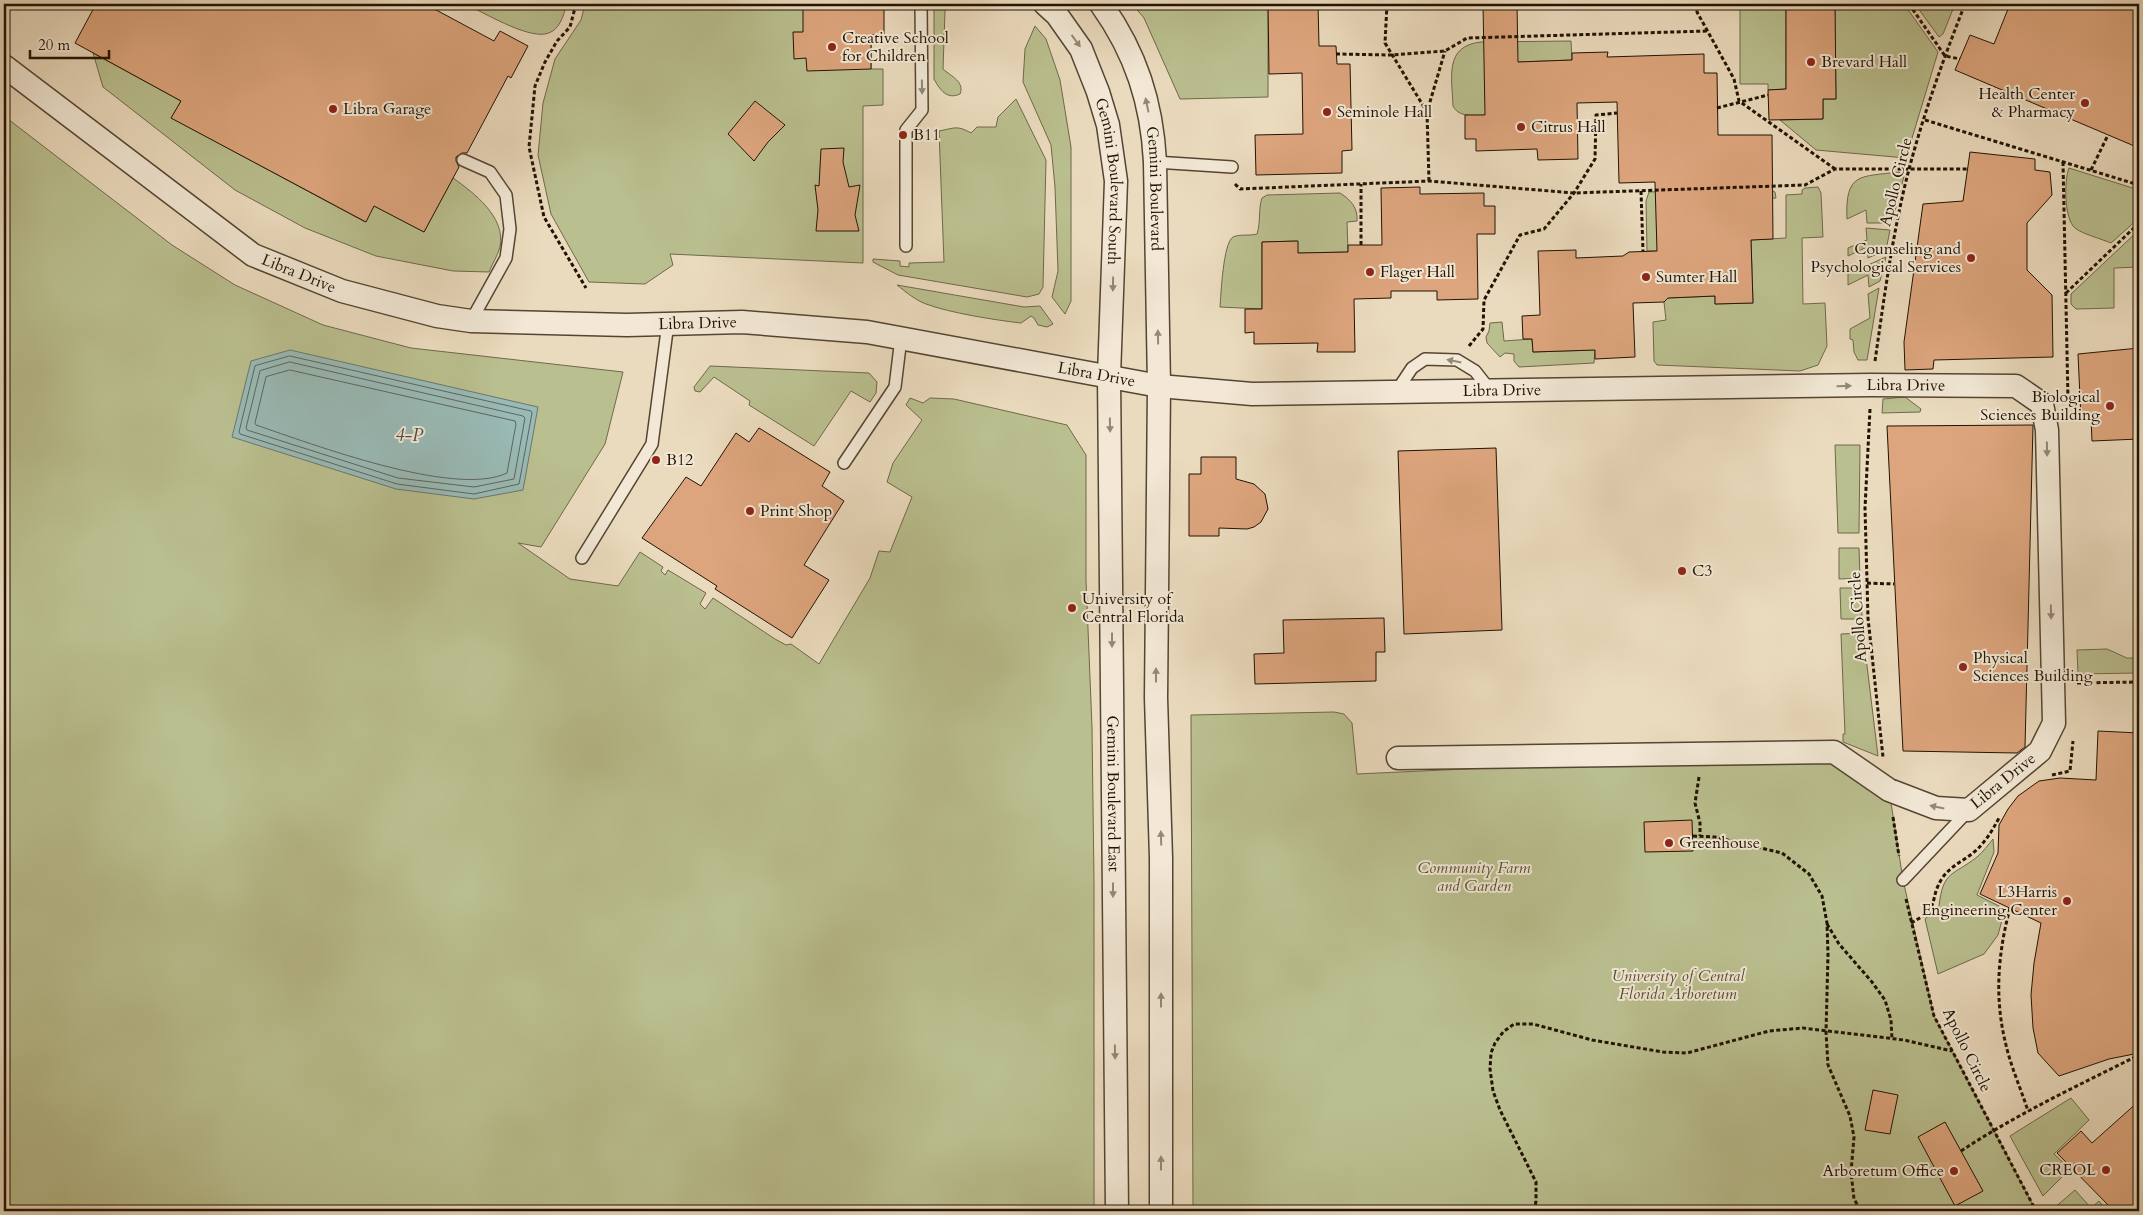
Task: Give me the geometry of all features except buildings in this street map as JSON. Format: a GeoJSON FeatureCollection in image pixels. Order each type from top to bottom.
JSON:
{"type":"FeatureCollection","features":[{"type":"Feature","properties":{"kind":"street","name":"Gemini Boulevard South"},"geometry":{"type":"LineString","coordinates":[[1045,4],[1056,15],[1081,49],[1098,92],[1108,125],[1116,180],[1109,376]]}},
{"type":"Feature","properties":{"kind":"street","name":"Gemini Boulevard"},"geometry":{"type":"LineString","coordinates":[[1101,4],[1126,42],[1144,88],[1153,132],[1159,386]]}},
{"type":"Feature","properties":{"kind":"street","name":"Libra Drive"},"geometry":{"type":"LineString","coordinates":[[4,66],[253,255],[342,292],[437,316],[471,321],[627,325],[742,322],[867,332],[1159,386],[1252,394],[1871,385],[2016,386],[2042,404],[2047,430],[2054,723],[2040,751],[1969,810],[1936,808],[1889,790],[1834,752],[1398,758]]}},
{"type":"Feature","properties":{"kind":"street","name":"Gemini Boulevard East"},"geometry":{"type":"LineString","coordinates":[[1109,376],[1117,1211]]}},
{"type":"Feature","properties":{"kind":"street"},"geometry":{"type":"LineString","coordinates":[[1159,386],[1156,698],[1161,858],[1162,1211]]}},
{"type":"Feature","properties":{"kind":"lane"},"geometry":{"type":"LineString","coordinates":[[906,246],[906,130],[922,110],[921,4]]}},
{"type":"Feature","properties":{"kind":"lane"},"geometry":{"type":"LineString","coordinates":[[463,160],[490,172],[506,195],[510,229],[506,258],[471,321]]}},
{"type":"Feature","properties":{"kind":"lane"},"geometry":{"type":"LineString","coordinates":[[1155,162],[1232,167]]}},
{"type":"Feature","properties":{"kind":"lane"},"geometry":{"type":"LineString","coordinates":[[582,558],[652,444],[668,323]]}},
{"type":"Feature","properties":{"kind":"lane"},"geometry":{"type":"LineString","coordinates":[[844,463],[895,387],[901,338]]}},
{"type":"Feature","properties":{"kind":"lane"},"geometry":{"type":"LineString","coordinates":[[1396,392],[1412,368],[1424,359],[1457,360],[1475,371],[1490,390]]}},
{"type":"Feature","properties":{"kind":"lane"},"geometry":{"type":"LineString","coordinates":[[1903,880],[1969,810]]}},
{"type":"Feature","properties":{"kind":"path"},"geometry":{"type":"LineString","coordinates":[[576,4],[570,27],[557,41],[545,62],[535,86],[529,147],[544,217],[586,288]]}},
{"type":"Feature","properties":{"kind":"path"},"geometry":{"type":"LineString","coordinates":[[1387,4],[1385,43],[1427,112]]}},
{"type":"Feature","properties":{"kind":"path"},"geometry":{"type":"LineString","coordinates":[[1697,4],[1697,12],[1734,78],[1739,101],[1835,169]]}},
{"type":"Feature","properties":{"kind":"path"},"geometry":{"type":"LineString","coordinates":[[1909,4],[1945,56],[1960,59]]}},
{"type":"Feature","properties":{"kind":"path","name":"Apollo Circle"},"geometry":{"type":"LineString","coordinates":[[1966,4],[1945,56],[1910,168],[1888,275],[1871,385],[1865,508],[1868,618],[1878,713],[1903,880],[1908,910],[1934,1016],[2036,1211]]}},
{"type":"Feature","properties":{"kind":"path"},"geometry":{"type":"LineString","coordinates":[[1336,54],[1392,55],[1445,52],[1467,38],[1708,31]]}},
{"type":"Feature","properties":{"kind":"path"},"geometry":{"type":"LineString","coordinates":[[1429,181],[1427,112],[1445,52]]}},
{"type":"Feature","properties":{"kind":"path"},"geometry":{"type":"LineString","coordinates":[[1718,108],[1768,95]]}},
{"type":"Feature","properties":{"kind":"path"},"geometry":{"type":"LineString","coordinates":[[1457,360],[1483,329],[1484,300],[1520,235],[1544,228],[1574,193],[1595,159],[1596,115],[1617,113]]}},
{"type":"Feature","properties":{"kind":"path"},"geometry":{"type":"LineString","coordinates":[[1925,120],[2139,185]]}},
{"type":"Feature","properties":{"kind":"path"},"geometry":{"type":"LineString","coordinates":[[2091,170],[2108,135]]}},
{"type":"Feature","properties":{"kind":"path"},"geometry":{"type":"LineString","coordinates":[[1215,166],[1240,189],[1429,181],[1574,193],[1805,185],[1835,169],[1967,169]]}},
{"type":"Feature","properties":{"kind":"path"},"geometry":{"type":"LineString","coordinates":[[1361,245],[1362,184]]}},
{"type":"Feature","properties":{"kind":"path"},"geometry":{"type":"LineString","coordinates":[[1641,191],[1643,252]]}},
{"type":"Feature","properties":{"kind":"path"},"geometry":{"type":"LineString","coordinates":[[2066,294],[2139,224]]}},
{"type":"Feature","properties":{"kind":"path"},"geometry":{"type":"LineString","coordinates":[[1867,583],[1894,584]]}},
{"type":"Feature","properties":{"kind":"path"},"geometry":{"type":"LineString","coordinates":[[2072,683],[2139,682]]}},
{"type":"Feature","properties":{"kind":"path"},"geometry":{"type":"LineString","coordinates":[[1700,754],[1700,774],[1695,803],[1700,823],[1700,836]]}},
{"type":"Feature","properties":{"kind":"path"},"geometry":{"type":"LineString","coordinates":[[1693,836],[1716,837],[1782,853],[1808,874],[1822,896],[1827,923],[1826,1032],[1828,1065],[1850,1116],[1854,1137],[1851,1172],[1854,1199],[1861,1211]]}},
{"type":"Feature","properties":{"kind":"path"},"geometry":{"type":"LineString","coordinates":[[2010,908],[2000,953],[1999,1009],[2006,1045],[2028,1110]]}},
{"type":"Feature","properties":{"kind":"path"},"geometry":{"type":"LineString","coordinates":[[1827,923],[1839,944],[1872,982],[1884,1000],[1891,1020],[1892,1039]]}},
{"type":"Feature","properties":{"kind":"path"},"geometry":{"type":"LineString","coordinates":[[1534,1211],[1536,1182],[1500,1110],[1493,1091],[1490,1069],[1491,1053],[1495,1043],[1514,1024],[1532,1024],[1592,1040],[1629,1047],[1687,1053],[1769,1031],[1803,1028],[1892,1039],[1952,1051]]}},
{"type":"Feature","properties":{"kind":"path"},"geometry":{"type":"LineString","coordinates":[[1961,1151],[1992,1130],[2028,1110],[2139,1055]]}},
{"type":"Feature","properties":{"kind":"green space"},"geometry":{"type":"Polygon","coordinates":[[[465,4],[566,4],[562,18],[554,30],[550,33],[536,34],[516,28],[465,4]]]}},
{"type":"Feature","properties":{"kind":"green space"},"geometry":{"type":"Polygon","coordinates":[[[585,4],[877,4],[871,35],[871,69],[883,69],[883,105],[863,106],[863,263],[670,254],[673,265],[645,284],[589,282],[551,214],[538,155],[543,103],[555,59],[581,20],[585,4]]]}},
{"type":"Feature","properties":{"kind":"green space"},"geometry":{"type":"Polygon","coordinates":[[[934,4],[951,4],[945,11],[943,69],[961,86],[960,94],[955,96],[944,93],[934,79],[934,4]]]}},
{"type":"Feature","properties":{"kind":"green space"},"geometry":{"type":"Polygon","coordinates":[[[1132,4],[1268,4],[1268,97],[1180,99],[1144,18],[1132,4]]]}},
{"type":"Feature","properties":{"kind":"green space"},"geometry":{"type":"Polygon","coordinates":[[[1740,4],[1786,4],[1786,89],[1768,90],[1768,84],[1740,84],[1740,4]]]}},
{"type":"Feature","properties":{"kind":"green space"},"geometry":{"type":"Polygon","coordinates":[[[1835,4],[1904,4],[1938,52],[1906,158],[1816,150],[1780,120],[1823,119],[1823,99],[1836,99],[1835,4]]]}},
{"type":"Feature","properties":{"kind":"green space"},"geometry":{"type":"Polygon","coordinates":[[[1915,4],[1955,4],[1943,34],[1939,37],[1915,4]]]}},
{"type":"Feature","properties":{"kind":"green space"},"geometry":{"type":"Polygon","coordinates":[[[1035,26],[1046,39],[1060,80],[1071,147],[1071,301],[1065,314],[1052,297],[1058,271],[1055,187],[1051,145],[1023,82],[1025,49],[1035,26]]]}},
{"type":"Feature","properties":{"kind":"green space"},"geometry":{"type":"Polygon","coordinates":[[[1571,41],[1572,60],[1518,62],[1485,115],[1463,114],[1453,106],[1453,65],[1456,56],[1469,45],[1481,42],[1571,41]]]}},
{"type":"Feature","properties":{"kind":"green space"},"geometry":{"type":"Polygon","coordinates":[[[93,53],[181,101],[172,118],[365,222],[374,206],[424,232],[453,178],[487,207],[498,226],[501,236],[500,247],[489,272],[453,271],[376,256],[305,228],[235,190],[103,87],[93,53]]]}},
{"type":"Feature","properties":{"kind":"green space"},"geometry":{"type":"Polygon","coordinates":[[[1016,99],[1046,160],[1043,287],[1039,294],[1027,297],[898,275],[873,262],[873,259],[900,261],[900,266],[909,267],[909,263],[944,262],[939,131],[959,128],[971,133],[977,127],[996,127],[998,117],[1016,99]]]}},
{"type":"Feature","properties":{"kind":"green space"},"geometry":{"type":"Polygon","coordinates":[[[4,116],[172,245],[235,285],[323,325],[411,348],[623,372],[605,444],[541,547],[518,543],[570,579],[618,586],[640,552],[663,567],[661,571],[665,575],[668,570],[706,593],[700,604],[705,609],[713,598],[775,639],[786,645],[791,644],[819,664],[870,578],[879,551],[890,552],[912,497],[887,482],[893,463],[922,420],[906,405],[910,398],[923,403],[930,398],[954,399],[1067,425],[1086,455],[1086,580],[1092,727],[1094,882],[1094,1211],[4,1211],[4,116]]]}},
{"type":"Feature","properties":{"kind":"green space"},"geometry":{"type":"Polygon","coordinates":[[[2069,168],[2139,190],[2139,218],[2111,243],[2075,228],[2069,217],[2066,199],[2066,181],[2069,168]]]}},
{"type":"Feature","properties":{"kind":"green space"},"geometry":{"type":"Polygon","coordinates":[[[1899,172],[1904,176],[1892,223],[1867,223],[1866,210],[1847,219],[1847,204],[1852,185],[1865,177],[1899,172]]]}},
{"type":"Feature","properties":{"kind":"green space"},"geometry":{"type":"Polygon","coordinates":[[[1818,187],[1821,193],[1823,237],[1802,238],[1803,304],[1825,303],[1827,346],[1818,365],[1800,371],[1657,365],[1654,361],[1653,322],[1666,320],[1664,302],[1668,298],[1715,296],[1715,304],[1753,303],[1751,240],[1786,238],[1786,195],[1802,194],[1802,190],[1805,188],[1818,187]]]}},
{"type":"Feature","properties":{"kind":"green space"},"geometry":{"type":"Polygon","coordinates":[[[1766,188],[1775,192],[1776,198],[1698,201],[1657,251],[1647,251],[1646,201],[1649,192],[1766,188]]]}},
{"type":"Feature","properties":{"kind":"green space"},"geometry":{"type":"Polygon","coordinates":[[[1340,193],[1353,205],[1357,216],[1357,221],[1347,222],[1348,252],[1298,253],[1297,241],[1262,242],[1262,309],[1220,307],[1223,270],[1230,241],[1235,236],[1257,234],[1262,198],[1267,195],[1340,193]]]}},
{"type":"Feature","properties":{"kind":"green space"},"geometry":{"type":"Polygon","coordinates":[[[1866,228],[1890,230],[1886,250],[1868,258],[1867,247],[1848,256],[1848,248],[1867,240],[1866,228]]]}},
{"type":"Feature","properties":{"kind":"green space"},"geometry":{"type":"Polygon","coordinates":[[[2139,230],[2139,267],[2114,268],[2114,308],[2076,309],[2071,304],[2071,294],[2139,230]]]}},
{"type":"Feature","properties":{"kind":"green space"},"geometry":{"type":"Polygon","coordinates":[[[1886,257],[1880,281],[1869,287],[1868,275],[1848,285],[1848,274],[1886,257]]]}},
{"type":"Feature","properties":{"kind":"green space"},"geometry":{"type":"Polygon","coordinates":[[[897,285],[1024,307],[1040,306],[1053,324],[1047,327],[1038,325],[1031,316],[1021,323],[947,310],[922,302],[897,285]]]}},
{"type":"Feature","properties":{"kind":"green space"},"geometry":{"type":"Polygon","coordinates":[[[1879,288],[1867,360],[1858,360],[1854,352],[1853,340],[1850,339],[1850,329],[1870,318],[1868,294],[1879,288]]]}},
{"type":"Feature","properties":{"kind":"green space"},"geometry":{"type":"Polygon","coordinates":[[[1502,322],[1504,341],[1532,339],[1533,352],[1595,350],[1594,363],[1519,367],[1514,361],[1514,354],[1505,353],[1500,357],[1487,343],[1486,337],[1490,323],[1502,322]]]}},
{"type":"Feature","properties":{"kind":"green space"},"geometry":{"type":"Polygon","coordinates":[[[710,366],[869,373],[877,382],[876,393],[870,402],[851,391],[814,446],[749,405],[750,401],[714,377],[700,392],[695,391],[694,387],[710,366]]]}},
{"type":"Feature","properties":{"kind":"green space"},"geometry":{"type":"Polygon","coordinates":[[[1905,397],[1921,409],[1920,412],[1882,413],[1883,399],[1905,397]]]}},
{"type":"Feature","properties":{"kind":"green space"},"geometry":{"type":"Polygon","coordinates":[[[1835,445],[1860,445],[1859,533],[1838,533],[1835,445]]]}},
{"type":"Feature","properties":{"kind":"green space"},"geometry":{"type":"Polygon","coordinates":[[[1839,548],[1859,548],[1860,578],[1839,579],[1839,548]]]}},
{"type":"Feature","properties":{"kind":"green space"},"geometry":{"type":"Polygon","coordinates":[[[1840,588],[1861,588],[1862,619],[1841,619],[1840,588]]]}},
{"type":"Feature","properties":{"kind":"green space"},"geometry":{"type":"Polygon","coordinates":[[[1863,633],[1878,756],[1843,742],[1843,734],[1845,734],[1841,634],[1863,633]]]}},
{"type":"Feature","properties":{"kind":"green space"},"geometry":{"type":"Polygon","coordinates":[[[2107,649],[2127,658],[2139,658],[2139,673],[2078,674],[2077,650],[2107,649]]]}},
{"type":"Feature","properties":{"kind":"green space","name":"University of Central Florida Arboretum"},"geometry":{"type":"Polygon","coordinates":[[[1334,712],[1344,714],[1352,723],[1357,774],[1834,752],[1889,790],[1903,880],[1934,1016],[2036,1211],[1193,1211],[1191,715],[1334,712]]]}},
{"type":"Feature","properties":{"kind":"green space"},"geometry":{"type":"Polygon","coordinates":[[[1993,839],[1994,852],[1977,895],[2005,909],[1998,935],[1984,954],[1938,974],[1925,919],[1939,906],[1946,880],[1955,871],[1977,857],[1993,839]]]}},
{"type":"Feature","properties":{"kind":"green space"},"geometry":{"type":"Polygon","coordinates":[[[2071,1098],[2089,1120],[2054,1154],[2070,1169],[2043,1196],[2010,1136],[2071,1098]]]}},
{"type":"Feature","properties":{"kind":"green space"},"geometry":{"type":"Polygon","coordinates":[[[2075,1190],[2091,1208],[2099,1201],[2106,1210],[2054,1211],[2053,1209],[2075,1190]]]}},
{"type":"Feature","properties":{"kind":"water","name":"4-P"},"geometry":{"type":"Polygon","coordinates":[[[290,350],[538,407],[523,490],[474,499],[396,489],[232,437],[251,361],[290,350]]]}},
{"type":"Feature","properties":{"kind":"place","name":"Creative School for Children"},"geometry":{"type":"Point","coordinates":[832,47]}},
{"type":"Feature","properties":{"kind":"place","name":"Brevard Hall"},"geometry":{"type":"Point","coordinates":[1811,62]}},
{"type":"Feature","properties":{"kind":"place","name":"Health Center & Pharmacy"},"geometry":{"type":"Point","coordinates":[2085,103]}},
{"type":"Feature","properties":{"kind":"place","name":"Libra Garage"},"geometry":{"type":"Point","coordinates":[333,109]}},
{"type":"Feature","properties":{"kind":"place","name":"Seminole Hall"},"geometry":{"type":"Point","coordinates":[1327,112]}},
{"type":"Feature","properties":{"kind":"place","name":"Citrus Hall"},"geometry":{"type":"Point","coordinates":[1521,127]}},
{"type":"Feature","properties":{"kind":"place","name":"B11"},"geometry":{"type":"Point","coordinates":[903,135]}},
{"type":"Feature","properties":{"kind":"place","name":"Counseling and Psychological Services"},"geometry":{"type":"Point","coordinates":[1971,258]}},
{"type":"Feature","properties":{"kind":"place","name":"Flager Hall"},"geometry":{"type":"Point","coordinates":[1370,272]}},
{"type":"Feature","properties":{"kind":"place","name":"Sumter Hall"},"geometry":{"type":"Point","coordinates":[1646,277]}},
{"type":"Feature","properties":{"kind":"place","name":"Biological Sciences Building"},"geometry":{"type":"Point","coordinates":[2110,406]}},
{"type":"Feature","properties":{"kind":"place","name":"B12"},"geometry":{"type":"Point","coordinates":[656,460]}},
{"type":"Feature","properties":{"kind":"place","name":"Print Shop"},"geometry":{"type":"Point","coordinates":[750,511]}},
{"type":"Feature","properties":{"kind":"place","name":"C3"},"geometry":{"type":"Point","coordinates":[1682,571]}},
{"type":"Feature","properties":{"kind":"place","name":"University of Central Florida"},"geometry":{"type":"Point","coordinates":[1072,608]}},
{"type":"Feature","properties":{"kind":"place","name":"Physical Sciences Building"},"geometry":{"type":"Point","coordinates":[1963,667]}},
{"type":"Feature","properties":{"kind":"place","name":"Greenhouse"},"geometry":{"type":"Point","coordinates":[1669,843]}},
{"type":"Feature","properties":{"kind":"place","name":"L3Harris Engineering Center"},"geometry":{"type":"Point","coordinates":[2067,901]}},
{"type":"Feature","properties":{"kind":"place","name":"CREOL"},"geometry":{"type":"Point","coordinates":[2106,1170]}},
{"type":"Feature","properties":{"kind":"place","name":"Arboretum Office"},"geometry":{"type":"Point","coordinates":[1954,1171]}},
{"type":"Feature","properties":{"kind":"park label","name":"Community Farm and Garden"},"geometry":{"type":"Point","coordinates":[1474,877]}}]}
